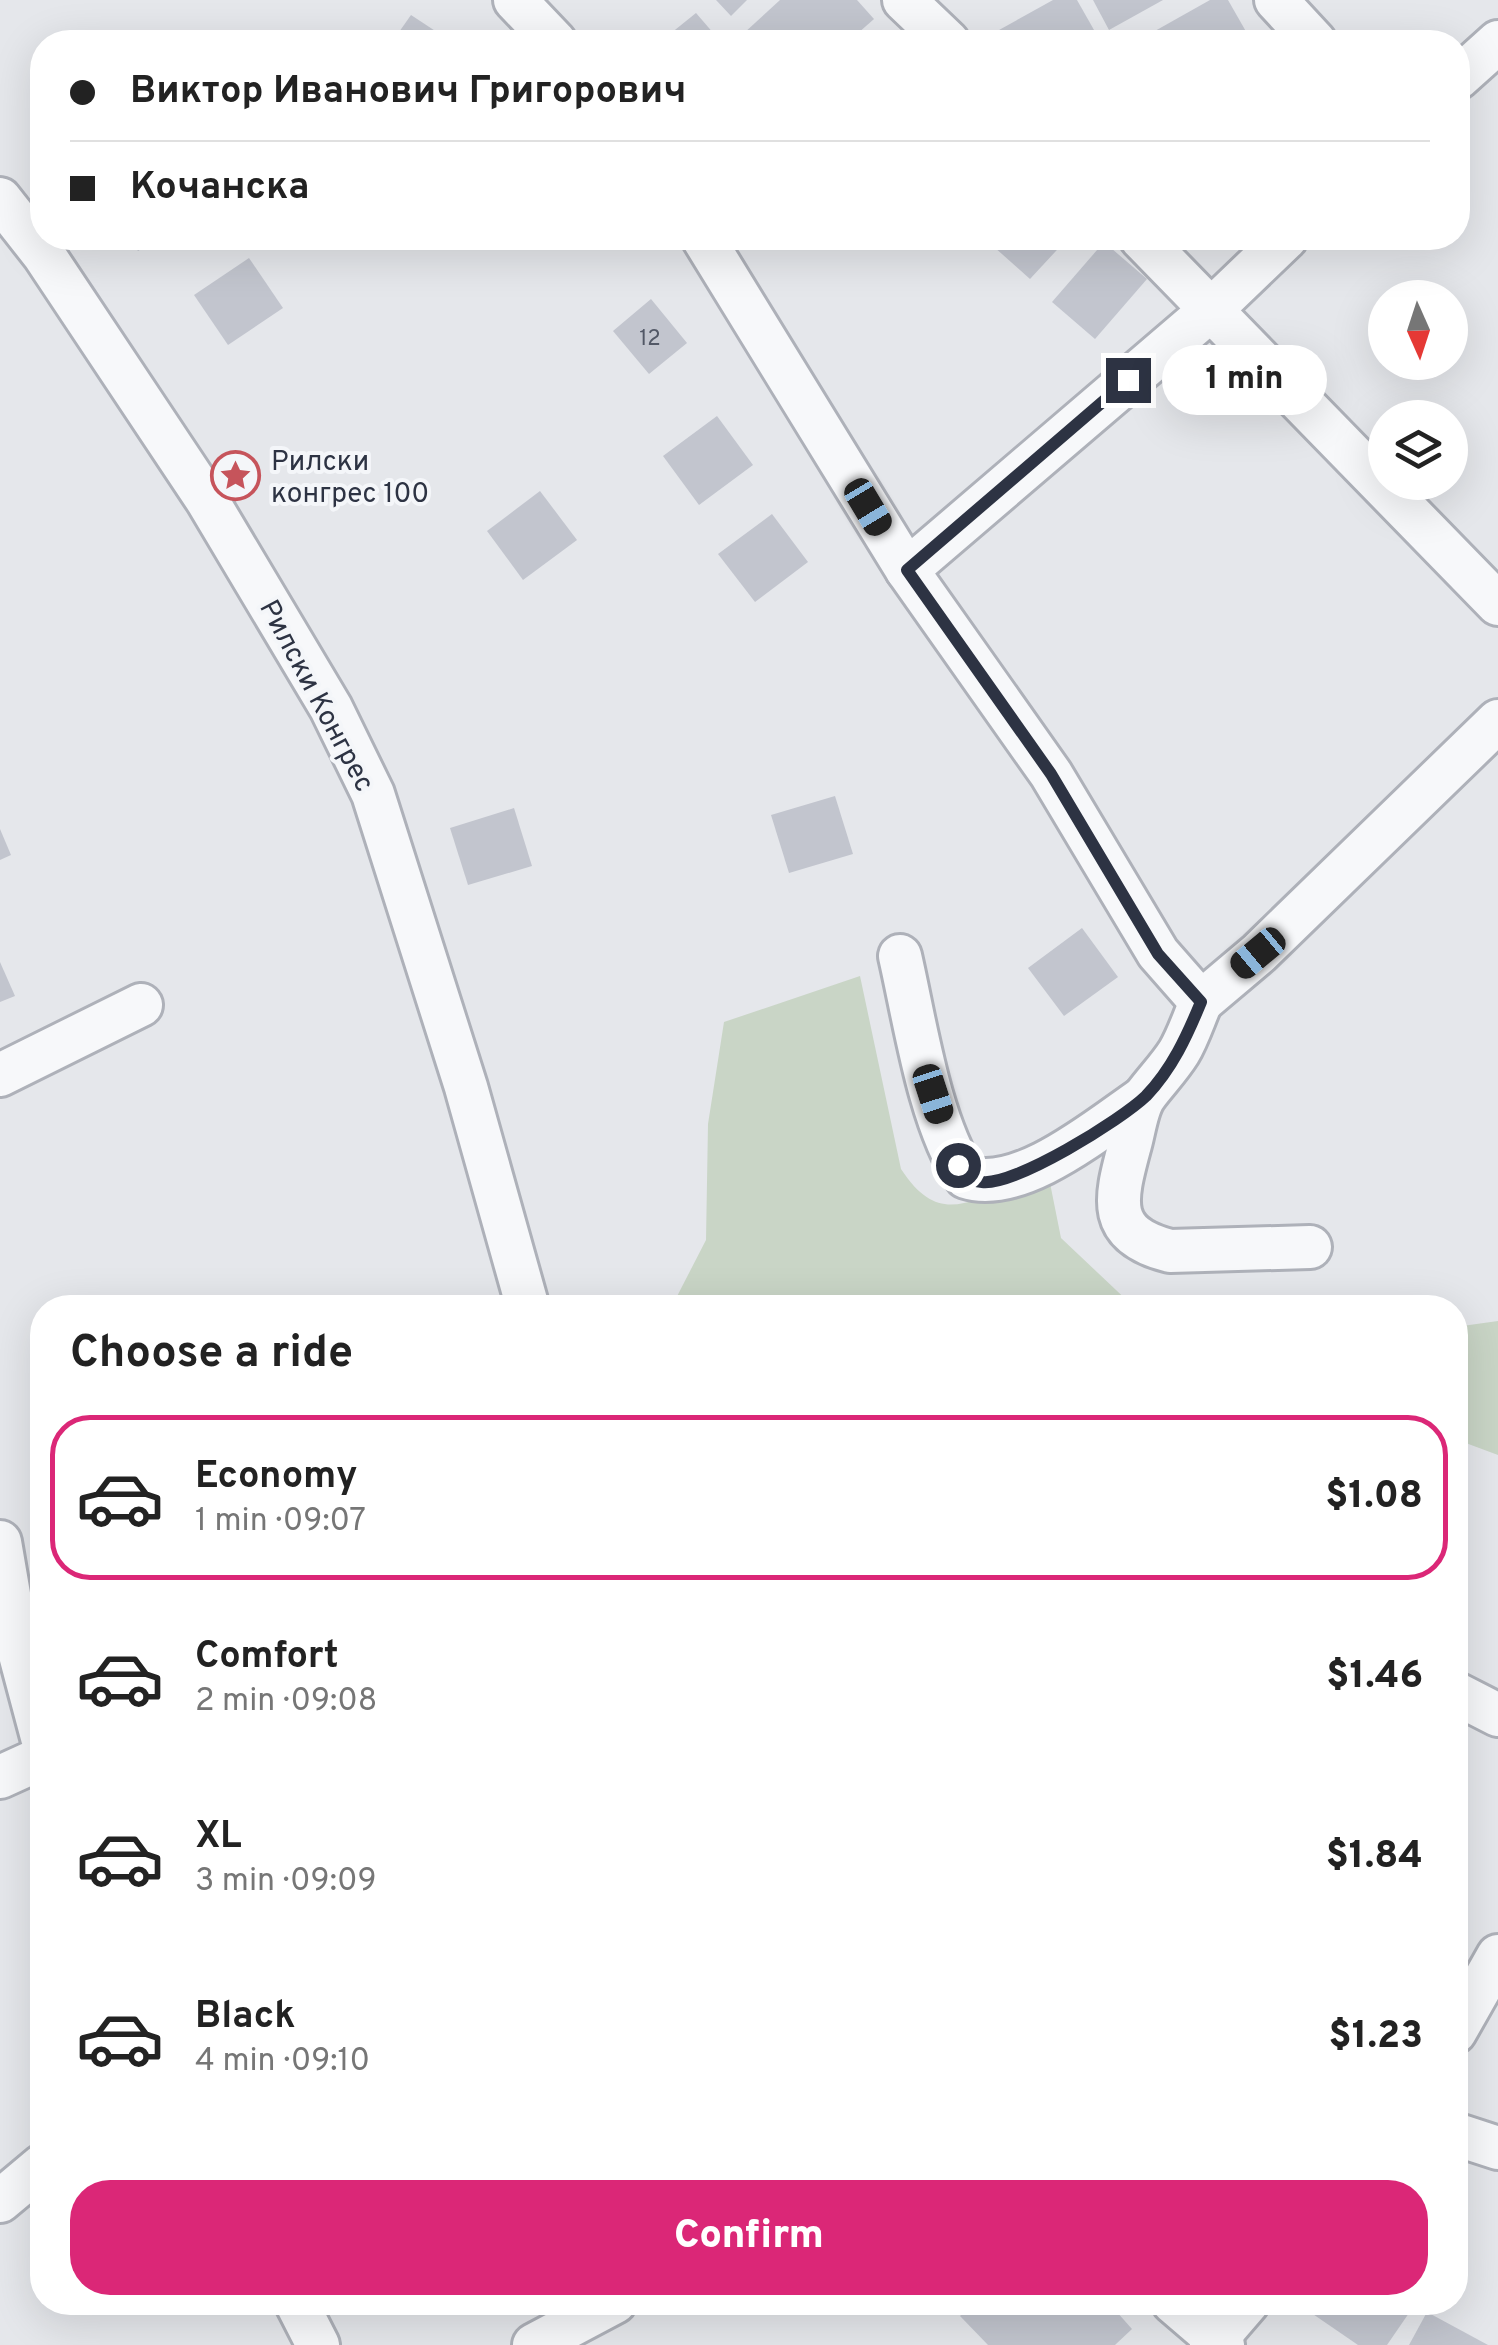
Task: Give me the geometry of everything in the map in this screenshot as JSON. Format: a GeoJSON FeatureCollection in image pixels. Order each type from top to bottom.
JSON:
{"type":"FeatureCollection","features":[{"type":"Feature","properties":{"kind":"street"},"geometry":{"type":"LineString","coordinates":[[1276,0],[1305,30]]}},
{"type":"Feature","properties":{"kind":"street"},"geometry":{"type":"LineString","coordinates":[[912,2],[937,30]]}},
{"type":"Feature","properties":{"kind":"street"},"geometry":{"type":"LineString","coordinates":[[1470,67],[1498,42]]}},
{"type":"Feature","properties":{"kind":"street","name":"Рилски Конгрес"},"geometry":{"type":"LineString","coordinates":[[0,199],[30,237]]}},
{"type":"Feature","properties":{"kind":"street","name":"Рилски Конгрес"},"geometry":{"type":"LineString","coordinates":[[40,250],[208,500],[332,708],[373,794],[466,1087],[524,1295]]}},
{"type":"Feature","properties":{"kind":"street"},"geometry":{"type":"LineString","coordinates":[[710,250],[907,570],[1051,774],[1158,954],[1201,1002]]}},
{"type":"Feature","properties":{"kind":"street"},"geometry":{"type":"LineString","coordinates":[[1154,250],[1498,604]]}},
{"type":"Feature","properties":{"kind":"street"},"geometry":{"type":"LineString","coordinates":[[907,570],[1212,309],[1273,250]]}},
{"type":"Feature","properties":{"kind":"street"},"geometry":{"type":"LineString","coordinates":[[900,956],[951,1151],[966,1177],[984,1183],[1010,1176],[1055,1157],[1143,1098],[1181,1048],[1201,1002],[1258,953],[1498,721]]}},
{"type":"Feature","properties":{"kind":"street"},"geometry":{"type":"LineString","coordinates":[[0,1075],[140,1006]]}},
{"type":"Feature","properties":{"kind":"street"},"geometry":{"type":"LineString","coordinates":[[1143,1098],[1118,1192],[1120,1216],[1128,1230],[1149,1246],[1170,1251],[1310,1247]]}},
{"type":"Feature","properties":{"kind":"street"},"geometry":{"type":"LineString","coordinates":[[0,1542],[30,1642]]}},
{"type":"Feature","properties":{"kind":"street"},"geometry":{"type":"LineString","coordinates":[[1468,1700],[1498,1715]]}},
{"type":"Feature","properties":{"kind":"street"},"geometry":{"type":"LineString","coordinates":[[0,1777],[30,1763]]}},
{"type":"Feature","properties":{"kind":"street"},"geometry":{"type":"LineString","coordinates":[[1468,2009],[1498,1956]]}},
{"type":"Feature","properties":{"kind":"street"},"geometry":{"type":"LineString","coordinates":[[1468,2138],[1498,2148]]}},
{"type":"Feature","properties":{"kind":"street"},"geometry":{"type":"LineString","coordinates":[[0,2201],[30,2176]]}},
{"type":"Feature","properties":{"kind":"street"},"geometry":{"type":"LineString","coordinates":[[303,2315],[318,2345]]}},
{"type":"Feature","properties":{"kind":"street"},"geometry":{"type":"LineString","coordinates":[[534,2345],[591,2315]]}},
{"type":"Feature","properties":{"kind":"street"},"geometry":{"type":"LineString","coordinates":[[1187,2315],[1217,2344],[1238,2315]]}},
{"type":"Feature","properties":{"kind":"green space"},"geometry":{"type":"Polygon","coordinates":[[[860,976],[901,1169],[914,1186],[938,1203],[950,1204],[1050,1183],[1061,1238],[1121,1295],[678,1295],[706,1240],[708,1124],[724,1022],[860,976]]]}},
{"type":"Feature","properties":{"kind":"green space"},"geometry":{"type":"Polygon","coordinates":[[[1498,1321],[1498,1455],[1468,1444],[1468,1325],[1498,1321]]]}},
{"type":"Feature","properties":{"kind":"building"},"geometry":{"type":"Polygon","coordinates":[[[716,0],[747,0],[731,16],[716,0]]]}},
{"type":"Feature","properties":{"kind":"building"},"geometry":{"type":"Polygon","coordinates":[[[780,0],[857,0],[874,19],[862,30],[747,30],[780,0]]]}},
{"type":"Feature","properties":{"kind":"building"},"geometry":{"type":"Polygon","coordinates":[[[1053,0],[1077,0],[1094,30],[999,30],[1053,0]]]}},
{"type":"Feature","properties":{"kind":"building"},"geometry":{"type":"Polygon","coordinates":[[[1093,0],[1163,0],[1109,30],[1093,0]]]}},
{"type":"Feature","properties":{"kind":"building"},"geometry":{"type":"Polygon","coordinates":[[[1210,0],[1228,0],[1245,30],[1157,30],[1210,0]]]}},
{"type":"Feature","properties":{"kind":"building"},"geometry":{"type":"Polygon","coordinates":[[[696,13],[711,30],[675,30],[696,13]]]}},
{"type":"Feature","properties":{"kind":"building"},"geometry":{"type":"Polygon","coordinates":[[[411,15],[434,30],[400,30],[411,15]]]}},
{"type":"Feature","properties":{"kind":"building"},"geometry":{"type":"Polygon","coordinates":[[[997,250],[1057,250],[1030,279],[997,250]]]}},
{"type":"Feature","properties":{"kind":"building"},"geometry":{"type":"Polygon","coordinates":[[[1097,250],[1113,250],[1147,279],[1095,339],[1052,302],[1097,250]]]}},
{"type":"Feature","properties":{"kind":"building"},"geometry":{"type":"Polygon","coordinates":[[[249,258],[283,308],[228,345],[194,295],[249,258]]]}},
{"type":"Feature","properties":{"kind":"building"},"geometry":{"type":"Polygon","coordinates":[[[651,299],[687,343],[649,374],[613,331],[651,299]]]}},
{"type":"Feature","properties":{"kind":"building"},"geometry":{"type":"Polygon","coordinates":[[[717,416],[753,465],[699,505],[663,456],[717,416]]]}},
{"type":"Feature","properties":{"kind":"building"},"geometry":{"type":"Polygon","coordinates":[[[540,491],[577,540],[523,580],[487,531],[540,491]]]}},
{"type":"Feature","properties":{"kind":"building"},"geometry":{"type":"Polygon","coordinates":[[[772,514],[808,562],[755,602],[718,554],[772,514]]]}},
{"type":"Feature","properties":{"kind":"building"},"geometry":{"type":"Polygon","coordinates":[[[835,796],[853,854],[789,873],[771,815],[835,796]]]}},
{"type":"Feature","properties":{"kind":"building"},"geometry":{"type":"Polygon","coordinates":[[[514,808],[532,866],[468,885],[450,828],[514,808]]]}},
{"type":"Feature","properties":{"kind":"building"},"geometry":{"type":"Polygon","coordinates":[[[0,829],[11,855],[0,860],[0,829]]]}},
{"type":"Feature","properties":{"kind":"building"},"geometry":{"type":"Polygon","coordinates":[[[1082,928],[1118,977],[1064,1016],[1028,968],[1082,928]]]}},
{"type":"Feature","properties":{"kind":"building"},"geometry":{"type":"Polygon","coordinates":[[[0,962],[15,996],[0,1002],[0,962]]]}},
{"type":"Feature","properties":{"kind":"building"},"geometry":{"type":"Polygon","coordinates":[[[1120,2315],[1132,2329],[1115,2345],[988,2345],[960,2316],[1120,2315]]]}},
{"type":"Feature","properties":{"kind":"building"},"geometry":{"type":"Polygon","coordinates":[[[1314,2315],[1408,2315],[1387,2345],[1358,2345],[1314,2315]]]}},
{"type":"Feature","properties":{"kind":"building"},"geometry":{"type":"Polygon","coordinates":[[[1425,2315],[1433,2315],[1488,2345],[1409,2345],[1425,2315]]]}},
{"type":"Feature","properties":{"kind":"place","name":"Рилски конгрес 100"},"geometry":{"type":"Point","coordinates":[236,476]}},
{"type":"Feature","properties":{"kind":"route"},"geometry":{"type":"LineString","coordinates":[[958,1165],[966,1177],[984,1183],[1010,1176],[1055,1157],[1143,1098],[1181,1048],[1201,1002],[1158,954],[1051,774],[907,570],[1128,380]]}}]}
